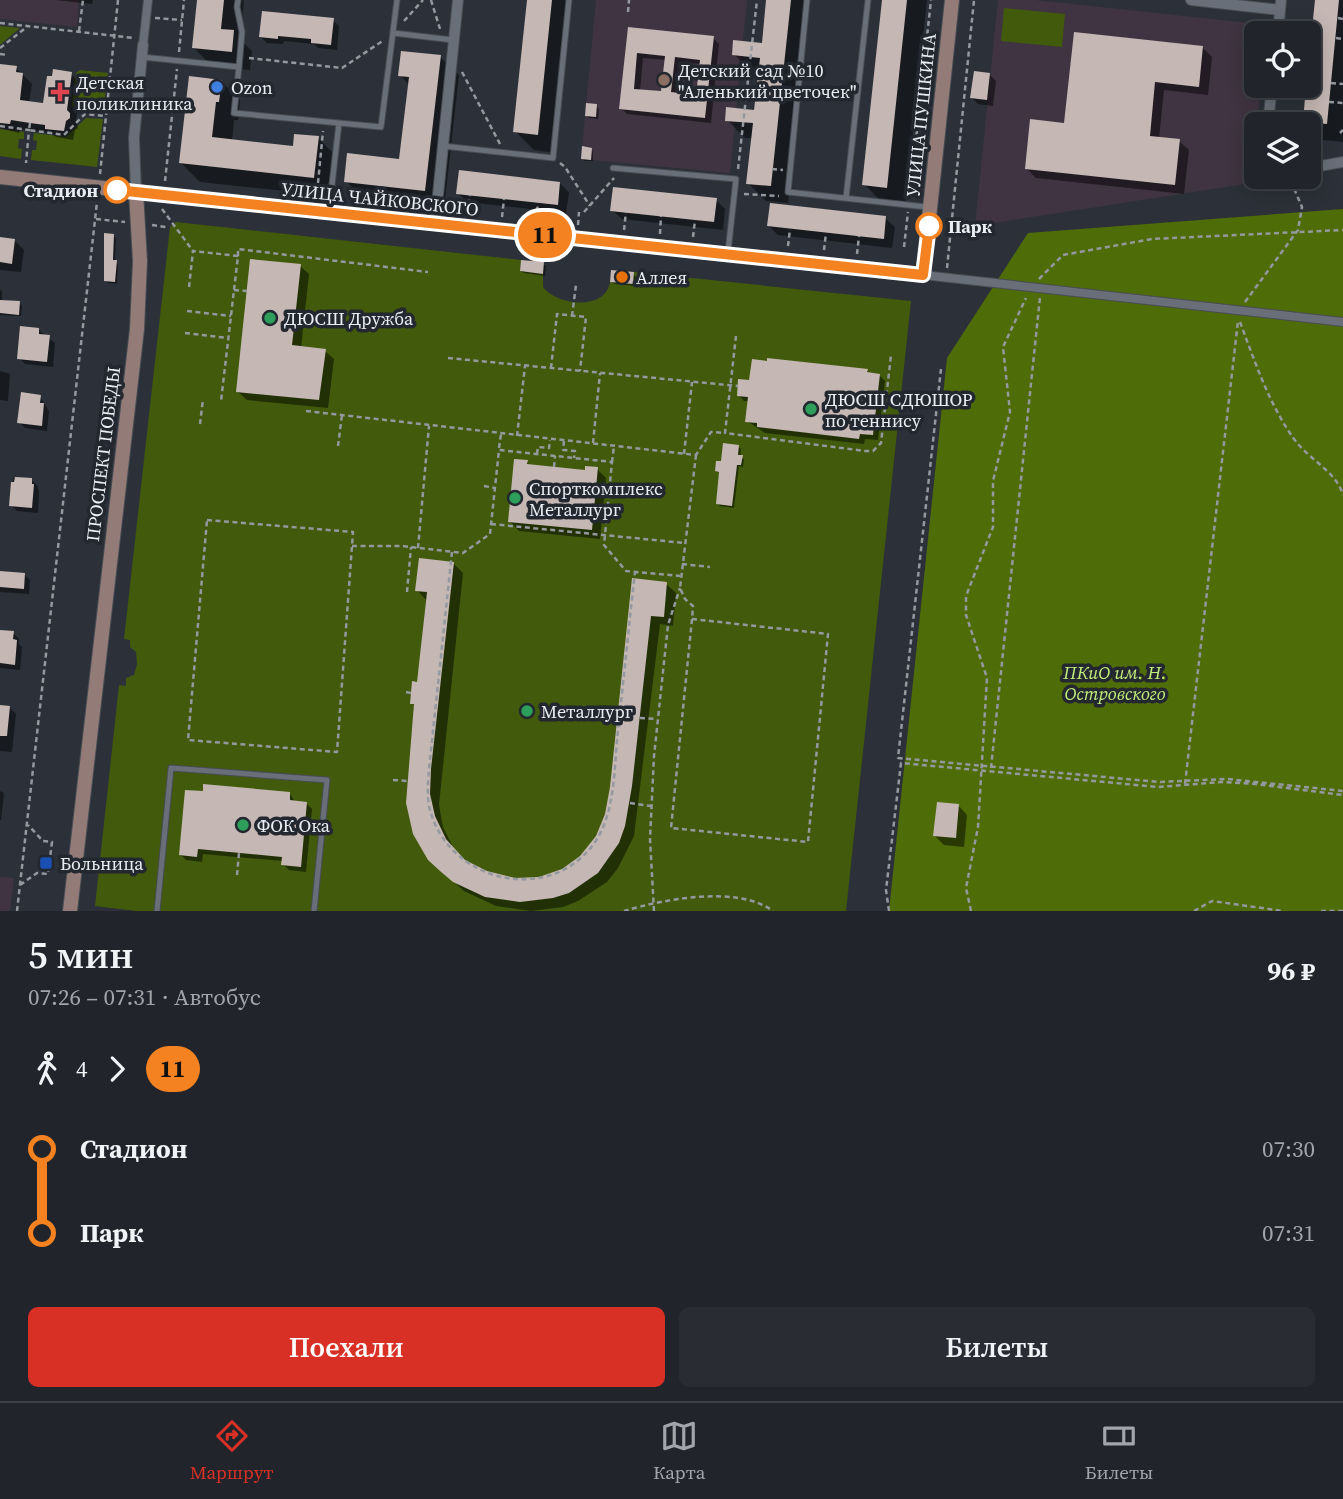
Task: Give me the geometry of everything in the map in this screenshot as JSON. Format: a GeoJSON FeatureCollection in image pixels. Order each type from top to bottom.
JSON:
{"type":"FeatureCollection","features":[{"type":"Feature","properties":{"kind":"main road","name":"УЛИЦА ПУШКИНА"},"geometry":{"type":"LineString","coordinates":[[923,275],[952,0]]}},
{"type":"Feature","properties":{"kind":"main road","name":"УЛИЦА ЧАЙКОВСКОГО"},"geometry":{"type":"LineString","coordinates":[[0,177],[923,275]]}},
{"type":"Feature","properties":{"kind":"main road","name":"ПРОСПЕКТ ПОБЕДЫ"},"geometry":{"type":"LineString","coordinates":[[70,911],[137,328],[140,261],[136,192]]}},
{"type":"Feature","properties":{"kind":"street","name":"ПРОСПЕКТ ПОБЕДЫ"},"geometry":{"type":"LineString","coordinates":[[136,192],[134,138],[148,0]]}},
{"type":"Feature","properties":{"kind":"street"},"geometry":{"type":"LineString","coordinates":[[435,224],[453,54],[449,39],[458,0]]}},
{"type":"Feature","properties":{"kind":"street"},"geometry":{"type":"LineString","coordinates":[[1191,0],[1281,5]]}},
{"type":"Feature","properties":{"kind":"street"},"geometry":{"type":"LineString","coordinates":[[1321,166],[1343,162]]}},
{"type":"Feature","properties":{"kind":"street"},"geometry":{"type":"LineString","coordinates":[[923,275],[1343,322]]}},
{"type":"Feature","properties":{"kind":"lane"},"geometry":{"type":"LineString","coordinates":[[238,0],[242,32],[234,113],[381,127],[397,0]]}},
{"type":"Feature","properties":{"kind":"lane"},"geometry":{"type":"LineString","coordinates":[[443,146],[553,158],[569,0]]}},
{"type":"Feature","properties":{"kind":"lane"},"geometry":{"type":"LineString","coordinates":[[807,0],[788,191],[931,207]]}},
{"type":"Feature","properties":{"kind":"lane"},"geometry":{"type":"LineString","coordinates":[[846,198],[867,0]]}},
{"type":"Feature","properties":{"kind":"lane"},"geometry":{"type":"LineString","coordinates":[[393,33],[449,39]]}},
{"type":"Feature","properties":{"kind":"lane"},"geometry":{"type":"LineString","coordinates":[[143,47],[178,61],[239,67]]}},
{"type":"Feature","properties":{"kind":"lane"},"geometry":{"type":"LineString","coordinates":[[329,213],[339,123]]}},
{"type":"Feature","properties":{"kind":"lane"},"geometry":{"type":"LineString","coordinates":[[613,167],[736,179],[728,255]]}},
{"type":"Feature","properties":{"kind":"lane"},"geometry":{"type":"LineString","coordinates":[[157,911],[171,768],[327,780],[314,911]]}},
{"type":"Feature","properties":{"kind":"path"},"geometry":{"type":"LineString","coordinates":[[79,32],[83,0]]}},
{"type":"Feature","properties":{"kind":"path"},"geometry":{"type":"LineString","coordinates":[[17,911],[118,0]]}},
{"type":"Feature","properties":{"kind":"path"},"geometry":{"type":"LineString","coordinates":[[184,0],[162,209],[193,251],[189,287]]}},
{"type":"Feature","properties":{"kind":"path"},"geometry":{"type":"LineString","coordinates":[[240,57],[342,68],[393,33],[423,0]]}},
{"type":"Feature","properties":{"kind":"path"},"geometry":{"type":"LineString","coordinates":[[431,0],[449,39]]}},
{"type":"Feature","properties":{"kind":"path"},"geometry":{"type":"LineString","coordinates":[[628,12],[629,0]]}},
{"type":"Feature","properties":{"kind":"path"},"geometry":{"type":"LineString","coordinates":[[736,179],[757,0]]}},
{"type":"Feature","properties":{"kind":"path"},"geometry":{"type":"LineString","coordinates":[[904,247],[931,0]]}},
{"type":"Feature","properties":{"kind":"path"},"geometry":{"type":"LineString","coordinates":[[946,278],[974,0]]}},
{"type":"Feature","properties":{"kind":"path"},"geometry":{"type":"LineString","coordinates":[[155,18],[182,20]]}},
{"type":"Feature","properties":{"kind":"path"},"geometry":{"type":"LineString","coordinates":[[1338,18],[1343,19]]}},
{"type":"Feature","properties":{"kind":"path"},"geometry":{"type":"LineString","coordinates":[[0,23],[115,36],[143,47]]}},
{"type":"Feature","properties":{"kind":"path"},"geometry":{"type":"LineString","coordinates":[[0,48],[28,26]]}},
{"type":"Feature","properties":{"kind":"path"},"geometry":{"type":"LineString","coordinates":[[1336,38],[1343,39]]}},
{"type":"Feature","properties":{"kind":"path"},"geometry":{"type":"LineString","coordinates":[[0,54],[8,55]]}},
{"type":"Feature","properties":{"kind":"path"},"geometry":{"type":"LineString","coordinates":[[453,54],[504,153]]}},
{"type":"Feature","properties":{"kind":"path"},"geometry":{"type":"LineString","coordinates":[[1331,83],[1343,84]]}},
{"type":"Feature","properties":{"kind":"path"},"geometry":{"type":"LineString","coordinates":[[1329,102],[1343,103]]}},
{"type":"Feature","properties":{"kind":"path"},"geometry":{"type":"LineString","coordinates":[[0,126],[64,135],[85,114],[106,116]]}},
{"type":"Feature","properties":{"kind":"path"},"geometry":{"type":"LineString","coordinates":[[317,183],[324,122]]}},
{"type":"Feature","properties":{"kind":"path"},"geometry":{"type":"LineString","coordinates":[[26,163],[30,123]]}},
{"type":"Feature","properties":{"kind":"path"},"geometry":{"type":"LineString","coordinates":[[553,158],[565,167],[590,206]]}},
{"type":"Feature","properties":{"kind":"path"},"geometry":{"type":"LineString","coordinates":[[584,212],[623,168]]}},
{"type":"Feature","properties":{"kind":"path"},"geometry":{"type":"LineString","coordinates":[[1239,311],[1298,230],[1302,207],[1294,189]]}},
{"type":"Feature","properties":{"kind":"path"},"geometry":{"type":"LineString","coordinates":[[734,193],[781,197],[788,191]]}},
{"type":"Feature","properties":{"kind":"path"},"geometry":{"type":"LineString","coordinates":[[467,227],[470,195]]}},
{"type":"Feature","properties":{"kind":"path"},"geometry":{"type":"LineString","coordinates":[[500,231],[503,199]]}},
{"type":"Feature","properties":{"kind":"path"},"geometry":{"type":"LineString","coordinates":[[623,244],[626,212]]}},
{"type":"Feature","properties":{"kind":"path"},"geometry":{"type":"LineString","coordinates":[[658,247],[661,216]]}},
{"type":"Feature","properties":{"kind":"path"},"geometry":{"type":"LineString","coordinates":[[692,251],[695,220]]}},
{"type":"Feature","properties":{"kind":"path"},"geometry":{"type":"LineString","coordinates":[[786,261],[790,229]]}},
{"type":"Feature","properties":{"kind":"path"},"geometry":{"type":"LineString","coordinates":[[971,911],[966,888],[978,827],[987,678],[966,615],[966,596],[993,527],[993,481],[1010,412],[1003,347],[1031,287],[1063,256],[1152,239],[1298,230],[1343,230]]}},
{"type":"Feature","properties":{"kind":"path"},"geometry":{"type":"LineString","coordinates":[[822,265],[826,233]]}},
{"type":"Feature","properties":{"kind":"path"},"geometry":{"type":"LineString","coordinates":[[856,268],[859,236]]}},
{"type":"Feature","properties":{"kind":"path"},"geometry":{"type":"LineString","coordinates":[[221,401],[238,249],[428,272]]}},
{"type":"Feature","properties":{"kind":"path"},"geometry":{"type":"LineString","coordinates":[[193,251],[238,256]]}},
{"type":"Feature","properties":{"kind":"path"},"geometry":{"type":"LineString","coordinates":[[572,316],[576,285]]}},
{"type":"Feature","properties":{"kind":"path"},"geometry":{"type":"LineString","coordinates":[[991,769],[1041,288]]}},
{"type":"Feature","properties":{"kind":"path"},"geometry":{"type":"LineString","coordinates":[[234,290],[247,291]]}},
{"type":"Feature","properties":{"kind":"path"},"geometry":{"type":"LineString","coordinates":[[187,311],[231,316]]}},
{"type":"Feature","properties":{"kind":"path"},"geometry":{"type":"LineString","coordinates":[[551,368],[557,314],[586,317],[580,371]]}},
{"type":"Feature","properties":{"kind":"path"},"geometry":{"type":"LineString","coordinates":[[1185,782],[1238,319],[1265,388],[1293,438],[1306,454],[1339,482],[1343,495]]}},
{"type":"Feature","properties":{"kind":"path"},"geometry":{"type":"LineString","coordinates":[[184,333],[228,338]]}},
{"type":"Feature","properties":{"kind":"path"},"geometry":{"type":"LineString","coordinates":[[725,433],[736,336]]}},
{"type":"Feature","properties":{"kind":"path"},"geometry":{"type":"LineString","coordinates":[[654,911],[650,839],[658,719],[668,625],[680,588],[696,455],[711,432],[873,451],[881,443],[891,355]]}},
{"type":"Feature","properties":{"kind":"path"},"geometry":{"type":"LineString","coordinates":[[448,358],[738,386]]}},
{"type":"Feature","properties":{"kind":"path"},"geometry":{"type":"LineString","coordinates":[[517,436],[525,366]]}},
{"type":"Feature","properties":{"kind":"path"},"geometry":{"type":"LineString","coordinates":[[941,369],[898,758],[991,769],[1158,782],[1254,780],[1343,793]]}},
{"type":"Feature","properties":{"kind":"path"},"geometry":{"type":"LineString","coordinates":[[593,444],[600,373]]}},
{"type":"Feature","properties":{"kind":"path"},"geometry":{"type":"LineString","coordinates":[[684,454],[692,382]]}},
{"type":"Feature","properties":{"kind":"path"},"geometry":{"type":"LineString","coordinates":[[200,424],[203,399]]}},
{"type":"Feature","properties":{"kind":"path"},"geometry":{"type":"LineString","coordinates":[[306,411],[696,455]]}},
{"type":"Feature","properties":{"kind":"path"},"geometry":{"type":"LineString","coordinates":[[338,446],[342,415]]}},
{"type":"Feature","properties":{"kind":"path"},"geometry":{"type":"LineString","coordinates":[[418,548],[429,426]]}},
{"type":"Feature","properties":{"kind":"path"},"geometry":{"type":"LineString","coordinates":[[352,546],[411,547],[463,553],[490,534],[501,434]]}},
{"type":"Feature","properties":{"kind":"path"},"geometry":{"type":"LineString","coordinates":[[537,454],[538,447],[549,448],[550,440]]}},
{"type":"Feature","properties":{"kind":"path"},"geometry":{"type":"LineString","coordinates":[[564,441],[563,450],[575,451],[574,458]]}},
{"type":"Feature","properties":{"kind":"path"},"geometry":{"type":"LineString","coordinates":[[614,446],[604,545],[626,571],[681,577]]}},
{"type":"Feature","properties":{"kind":"path"},"geometry":{"type":"LineString","coordinates":[[499,450],[612,462]]}},
{"type":"Feature","properties":{"kind":"path"},"geometry":{"type":"LineString","coordinates":[[554,467],[555,456]]}},
{"type":"Feature","properties":{"kind":"path"},"geometry":{"type":"LineString","coordinates":[[484,486],[495,488]]}},
{"type":"Feature","properties":{"kind":"path"},"geometry":{"type":"LineString","coordinates":[[206,520],[353,532],[352,546],[337,752],[188,740],[206,520]]}},
{"type":"Feature","properties":{"kind":"path"},"geometry":{"type":"LineString","coordinates":[[491,524],[685,543]]}},
{"type":"Feature","properties":{"kind":"path"},"geometry":{"type":"LineString","coordinates":[[407,592],[411,547]]}},
{"type":"Feature","properties":{"kind":"path"},"geometry":{"type":"LineString","coordinates":[[452,552],[428,780],[429,805],[445,841],[465,861],[487,873],[514,880],[540,878],[564,870],[590,848],[603,827],[613,781],[635,572]]}},
{"type":"Feature","properties":{"kind":"path"},"geometry":{"type":"LineString","coordinates":[[682,565],[710,567]]}},
{"type":"Feature","properties":{"kind":"path"},"geometry":{"type":"LineString","coordinates":[[680,588],[693,607],[671,828],[808,842],[828,634],[692,619]]}},
{"type":"Feature","properties":{"kind":"path"},"geometry":{"type":"LineString","coordinates":[[405,692],[411,693]]}},
{"type":"Feature","properties":{"kind":"path"},"geometry":{"type":"LineString","coordinates":[[640,718],[658,719]]}},
{"type":"Feature","properties":{"kind":"path"},"geometry":{"type":"LineString","coordinates":[[889,911],[886,890],[901,764],[982,768]]}},
{"type":"Feature","properties":{"kind":"path"},"geometry":{"type":"LineString","coordinates":[[393,780],[407,781]]}},
{"type":"Feature","properties":{"kind":"path"},"geometry":{"type":"LineString","coordinates":[[630,803],[652,806]]}},
{"type":"Feature","properties":{"kind":"path"},"geometry":{"type":"LineString","coordinates":[[20,885],[37,873],[48,874],[52,842],[43,841],[28,825]]}},
{"type":"Feature","properties":{"kind":"path"},"geometry":{"type":"LineString","coordinates":[[237,875],[239,853]]}},
{"type":"Feature","properties":{"kind":"path"},"geometry":{"type":"LineString","coordinates":[[624,911],[655,902],[734,896],[773,911]]}},
{"type":"Feature","properties":{"kind":"path"},"geometry":{"type":"LineString","coordinates":[[1194,911],[1212,901],[1283,911]]}},
{"type":"Feature","properties":{"kind":"path"},"geometry":{"type":"LineString","coordinates":[[1321,911],[1343,911]]}},
{"type":"Feature","properties":{"kind":"shaded area"},"geometry":{"type":"Polygon","coordinates":[[[0,0],[79,0],[77,27],[0,19],[0,0]]]}},
{"type":"Feature","properties":{"kind":"shaded area","name":"Детский сад №10 \"Аленький цветочек\""},"geometry":{"type":"Polygon","coordinates":[[[596,0],[747,0],[730,173],[581,159],[596,0]]]}},
{"type":"Feature","properties":{"kind":"shaded area"},"geometry":{"type":"Polygon","coordinates":[[[998,0],[1035,0],[1244,22],[1244,98],[1260,98],[1258,112],[1244,112],[1244,184],[975,226],[998,0]]]}},
{"type":"Feature","properties":{"kind":"shaded area"},"geometry":{"type":"Polygon","coordinates":[[[0,877],[14,878],[10,911],[0,911],[0,877]]]}},
{"type":"Feature","properties":{"kind":"green space"},"geometry":{"type":"Polygon","coordinates":[[[1004,8],[1065,14],[1062,47],[1001,41],[1004,8]]]}},
{"type":"Feature","properties":{"kind":"green space"},"geometry":{"type":"Polygon","coordinates":[[[0,26],[20,28],[0,45],[0,26]]]}},
{"type":"Feature","properties":{"kind":"green space"},"geometry":{"type":"Polygon","coordinates":[[[80,70],[108,73],[103,112],[76,109],[72,105],[76,73],[80,70]]]}},
{"type":"Feature","properties":{"kind":"green space"},"geometry":{"type":"Polygon","coordinates":[[[86,118],[103,119],[97,167],[31,160],[37,141],[33,140],[34,133],[66,137],[86,118]]]}},
{"type":"Feature","properties":{"kind":"green space"},"geometry":{"type":"Polygon","coordinates":[[[0,129],[24,132],[24,139],[19,139],[18,148],[22,149],[21,159],[0,156],[0,129]]]}},
{"type":"Feature","properties":{"kind":"green space","name":"ПКиО им. Н. Островского"},"geometry":{"type":"Polygon","coordinates":[[[1343,209],[1343,911],[889,911],[947,358],[1028,233],[1343,209]]]}},
{"type":"Feature","properties":{"kind":"green space","name":"Спорткомплекс Металлург"},"geometry":{"type":"Polygon","coordinates":[[[176,222],[521,260],[520,271],[543,274],[543,287],[558,298],[569,301],[590,302],[599,298],[606,292],[610,282],[633,284],[634,272],[911,301],[846,911],[136,911],[95,906],[119,685],[126,686],[126,678],[134,675],[137,664],[136,652],[130,647],[130,640],[124,639],[170,227],[176,222]]]}},
{"type":"Feature","properties":{"kind":"building"},"geometry":{"type":"Polygon","coordinates":[[[197,0],[224,0],[221,29],[234,30],[232,52],[192,48],[197,0]]]}},
{"type":"Feature","properties":{"kind":"building"},"geometry":{"type":"Polygon","coordinates":[[[527,0],[552,0],[538,135],[513,132],[527,0]]]}},
{"type":"Feature","properties":{"kind":"building"},"geometry":{"type":"Polygon","coordinates":[[[766,0],[791,0],[771,186],[746,184],[753,123],[725,121],[726,107],[754,110],[760,58],[732,55],[733,40],[762,43],[766,0]]]}},
{"type":"Feature","properties":{"kind":"building"},"geometry":{"type":"Polygon","coordinates":[[[882,0],[907,0],[887,188],[862,185],[882,0]]]}},
{"type":"Feature","properties":{"kind":"building"},"geometry":{"type":"Polygon","coordinates":[[[1315,0],[1339,0],[1327,124],[1321,124],[1321,112],[1304,112],[1305,98],[1321,98],[1321,21],[1313,21],[1315,0]]]}},
{"type":"Feature","properties":{"kind":"building"},"geometry":{"type":"Polygon","coordinates":[[[262,11],[334,18],[331,45],[311,43],[311,39],[259,37],[262,11]]]}},
{"type":"Feature","properties":{"kind":"building"},"geometry":{"type":"Polygon","coordinates":[[[628,27],[714,36],[705,118],[619,109],[628,27]],[[637,53],[634,89],[661,91],[665,56],[637,53]],[[675,57],[671,92],[696,95],[700,60],[675,57]]]}},
{"type":"Feature","properties":{"kind":"building"},"geometry":{"type":"Polygon","coordinates":[[[1074,32],[1203,46],[1199,87],[1155,82],[1150,136],[1180,139],[1175,185],[1025,169],[1030,119],[1064,123],[1074,32]]]}},
{"type":"Feature","properties":{"kind":"building"},"geometry":{"type":"Polygon","coordinates":[[[401,51],[441,55],[425,191],[344,182],[347,153],[399,159],[409,77],[398,76],[401,51]]]}},
{"type":"Feature","properties":{"kind":"building","name":"Детская поликлиника"},"geometry":{"type":"Polygon","coordinates":[[[0,64],[17,66],[16,72],[23,73],[20,100],[43,103],[47,76],[52,76],[53,69],[72,72],[67,110],[70,118],[66,121],[64,131],[11,120],[10,124],[0,123],[0,64]]]}},
{"type":"Feature","properties":{"kind":"building"},"geometry":{"type":"Polygon","coordinates":[[[974,71],[990,73],[987,100],[970,98],[974,71]]]}},
{"type":"Feature","properties":{"kind":"building"},"geometry":{"type":"Polygon","coordinates":[[[189,76],[222,80],[219,102],[216,102],[212,137],[293,146],[294,134],[319,136],[314,178],[179,163],[189,76]]]}},
{"type":"Feature","properties":{"kind":"building"},"geometry":{"type":"Polygon","coordinates":[[[586,103],[597,104],[596,117],[585,116],[586,103]]]}},
{"type":"Feature","properties":{"kind":"building"},"geometry":{"type":"Polygon","coordinates":[[[582,146],[592,148],[591,160],[581,159],[582,146]]]}},
{"type":"Feature","properties":{"kind":"building"},"geometry":{"type":"Polygon","coordinates":[[[459,170],[560,182],[558,205],[456,194],[459,170]]]}},
{"type":"Feature","properties":{"kind":"building"},"geometry":{"type":"Polygon","coordinates":[[[613,187],[717,198],[714,222],[610,211],[613,187]]]}},
{"type":"Feature","properties":{"kind":"building"},"geometry":{"type":"Polygon","coordinates":[[[770,203],[886,216],[884,239],[767,226],[770,203]]]}},
{"type":"Feature","properties":{"kind":"building"},"geometry":{"type":"Polygon","coordinates":[[[104,233],[114,234],[113,260],[117,260],[115,282],[104,281],[104,233]]]}},
{"type":"Feature","properties":{"kind":"building"},"geometry":{"type":"Polygon","coordinates":[[[0,237],[15,239],[12,264],[0,262],[0,237]]]}},
{"type":"Feature","properties":{"kind":"building","name":"ДЮСШ Дружба"},"geometry":{"type":"Polygon","coordinates":[[[250,259],[301,264],[292,345],[326,349],[319,400],[236,392],[250,259]]]}},
{"type":"Feature","properties":{"kind":"building"},"geometry":{"type":"Polygon","coordinates":[[[521,260],[544,262],[543,274],[520,271],[521,260]]]}},
{"type":"Feature","properties":{"kind":"building","name":"Аллея"},"geometry":{"type":"Polygon","coordinates":[[[611,270],[634,272],[633,284],[610,282],[611,270]]]}},
{"type":"Feature","properties":{"kind":"building"},"geometry":{"type":"Polygon","coordinates":[[[0,300],[20,301],[19,315],[0,313],[0,300]]]}},
{"type":"Feature","properties":{"kind":"building"},"geometry":{"type":"Polygon","coordinates":[[[20,326],[39,328],[39,334],[50,335],[47,362],[17,359],[20,326]]]}},
{"type":"Feature","properties":{"kind":"building","name":"ДЮСШ СДЮШОР по теннису"},"geometry":{"type":"Polygon","coordinates":[[[767,358],[868,369],[867,372],[880,374],[873,435],[860,434],[859,439],[757,427],[757,423],[745,422],[748,397],[737,396],[738,379],[749,380],[752,359],[767,361],[767,358]]]}},
{"type":"Feature","properties":{"kind":"building"},"geometry":{"type":"Polygon","coordinates":[[[21,392],[41,395],[40,403],[44,403],[42,426],[17,423],[21,392]]]}},
{"type":"Feature","properties":{"kind":"building"},"geometry":{"type":"Polygon","coordinates":[[[723,443],[739,445],[738,455],[743,455],[741,465],[737,465],[732,506],[716,504],[719,472],[715,471],[716,461],[721,461],[723,443]]]}},
{"type":"Feature","properties":{"kind":"building"},"geometry":{"type":"Polygon","coordinates":[[[514,459],[528,460],[527,464],[585,470],[585,466],[598,467],[592,530],[508,522],[514,459]]]}},
{"type":"Feature","properties":{"kind":"building"},"geometry":{"type":"Polygon","coordinates":[[[15,477],[32,478],[32,508],[9,506],[11,482],[14,482],[15,477]]]}},
{"type":"Feature","properties":{"kind":"building"},"geometry":{"type":"Polygon","coordinates":[[[419,558],[454,562],[431,769],[430,794],[435,816],[446,839],[465,860],[487,871],[515,878],[539,877],[562,869],[580,856],[596,836],[605,814],[610,787],[632,578],[667,582],[664,617],[651,616],[625,826],[619,843],[598,873],[569,893],[520,902],[485,897],[453,882],[440,871],[428,860],[413,834],[406,803],[414,704],[410,704],[412,681],[417,682],[427,592],[415,591],[419,558]]]}},
{"type":"Feature","properties":{"kind":"building"},"geometry":{"type":"Polygon","coordinates":[[[0,571],[25,573],[24,589],[0,587],[0,571]]]}},
{"type":"Feature","properties":{"kind":"building"},"geometry":{"type":"Polygon","coordinates":[[[0,630],[14,631],[13,639],[17,640],[15,665],[0,663],[0,630]]]}},
{"type":"Feature","properties":{"kind":"building"},"geometry":{"type":"Polygon","coordinates":[[[0,705],[10,706],[7,736],[0,736],[0,705]]]}},
{"type":"Feature","properties":{"kind":"building","name":"ФОК Ока"},"geometry":{"type":"Polygon","coordinates":[[[203,784],[290,792],[290,800],[307,802],[301,867],[281,865],[282,857],[198,849],[197,857],[179,855],[185,790],[203,791],[203,784]]]}},
{"type":"Feature","properties":{"kind":"building"},"geometry":{"type":"Polygon","coordinates":[[[937,802],[959,804],[956,838],[933,836],[937,802]]]}},
{"type":"Feature","properties":{"kind":"bus line","name":"11"},"geometry":{"type":"LineString","coordinates":[[117,190],[923,275],[929,226]]}},
{"type":"Feature","properties":{"kind":"place","name":"Детский сад №10 \"Аленький цветочек\""},"geometry":{"type":"Point","coordinates":[664,80]}},
{"type":"Feature","properties":{"kind":"place","name":"Ozon"},"geometry":{"type":"Point","coordinates":[217,87]}},
{"type":"Feature","properties":{"kind":"place","name":"Детская поликлиника"},"geometry":{"type":"Point","coordinates":[60,92]}},
{"type":"Feature","properties":{"kind":"place","name":"Стадион"},"geometry":{"type":"Point","coordinates":[117,190]}},
{"type":"Feature","properties":{"kind":"place","name":"Парк"},"geometry":{"type":"Point","coordinates":[929,226]}},
{"type":"Feature","properties":{"kind":"place","name":"Аллея"},"geometry":{"type":"Point","coordinates":[622,277]}},
{"type":"Feature","properties":{"kind":"place","name":"ДЮСШ Дружба"},"geometry":{"type":"Point","coordinates":[270,318]}},
{"type":"Feature","properties":{"kind":"place","name":"ДЮСШ СДЮШОР по теннису"},"geometry":{"type":"Point","coordinates":[811,409]}},
{"type":"Feature","properties":{"kind":"place","name":"Спорткомплекс Металлург"},"geometry":{"type":"Point","coordinates":[515,498]}},
{"type":"Feature","properties":{"kind":"place","name":"Металлург"},"geometry":{"type":"Point","coordinates":[527,711]}},
{"type":"Feature","properties":{"kind":"place","name":"ФОК Ока"},"geometry":{"type":"Point","coordinates":[243,825]}},
{"type":"Feature","properties":{"kind":"place","name":"Больница"},"geometry":{"type":"Point","coordinates":[46,863]}}]}
